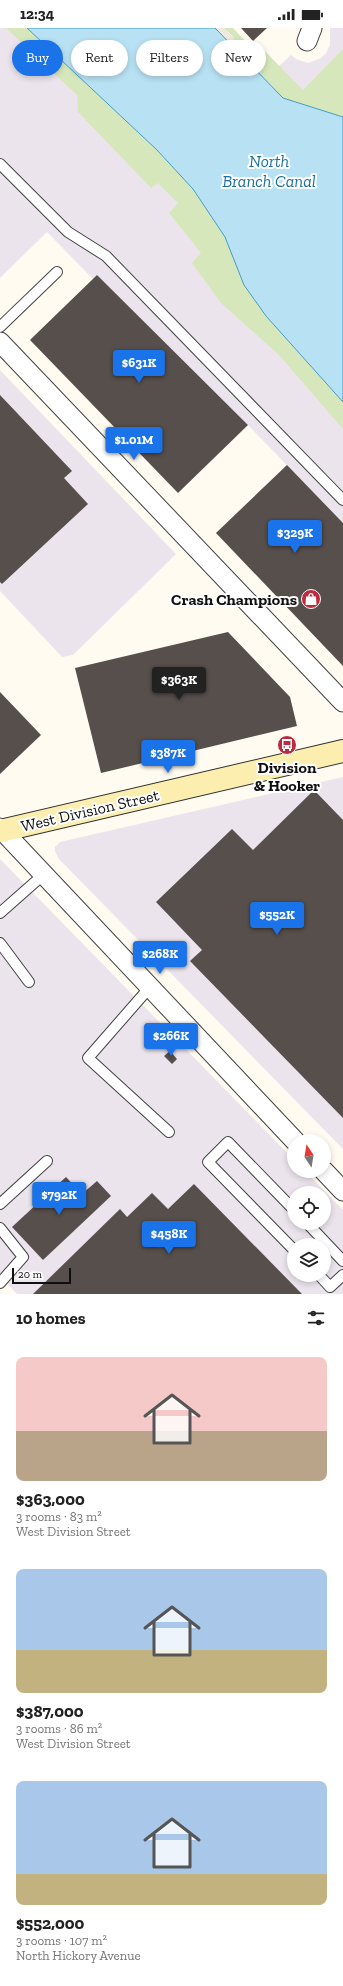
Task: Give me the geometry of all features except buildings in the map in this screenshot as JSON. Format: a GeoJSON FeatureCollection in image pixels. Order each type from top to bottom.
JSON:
{"type":"FeatureCollection","features":[{"type":"Feature","properties":{"kind":"main road","name":"West Division Street"},"geometry":{"type":"LineString","coordinates":[[1,830],[343,751]]}},
{"type":"Feature","properties":{"kind":"street"},"geometry":{"type":"LineString","coordinates":[[0,342],[343,702]]}},
{"type":"Feature","properties":{"kind":"street"},"geometry":{"type":"LineString","coordinates":[[1,830],[288,1134]]}},
{"type":"Feature","properties":{"kind":"street"},"geometry":{"type":"LineString","coordinates":[[331,1178],[343,1191]]}},
{"type":"Feature","properties":{"kind":"lane"},"geometry":{"type":"LineString","coordinates":[[0,164],[68,232],[106,256],[343,500]]}},
{"type":"Feature","properties":{"kind":"lane"},"geometry":{"type":"LineString","coordinates":[[0,327],[57,272]]}},
{"type":"Feature","properties":{"kind":"lane"},"geometry":{"type":"LineString","coordinates":[[0,913],[43,875]]}},
{"type":"Feature","properties":{"kind":"lane"},"geometry":{"type":"LineString","coordinates":[[0,943],[29,982]]}},
{"type":"Feature","properties":{"kind":"lane"},"geometry":{"type":"LineString","coordinates":[[150,987],[88,1058],[169,1132]]}},
{"type":"Feature","properties":{"kind":"lane"},"geometry":{"type":"LineString","coordinates":[[287,1203],[228,1142],[208,1162],[287,1243]]}},
{"type":"Feature","properties":{"kind":"lane"},"geometry":{"type":"LineString","coordinates":[[0,1204],[47,1161]]}},
{"type":"Feature","properties":{"kind":"lane"},"geometry":{"type":"LineString","coordinates":[[0,1228],[23,1257],[0,1282]]}},
{"type":"Feature","properties":{"kind":"lane"},"geometry":{"type":"LineString","coordinates":[[313,1230],[343,1262]]}},
{"type":"Feature","properties":{"kind":"lane"},"geometry":{"type":"LineString","coordinates":[[325,1282],[330,1287],[343,1275]]}},
{"type":"Feature","properties":{"kind":"shaded area"},"geometry":{"type":"Polygon","coordinates":[[[0,28],[27,28],[40,40],[12,40],[12,76],[63,76],[63,61],[71,69],[71,76],[79,76],[110,105],[244,285],[343,402],[343,523],[248,425],[97,275],[93,279],[47,232],[0,278],[0,28]]]}},
{"type":"Feature","properties":{"kind":"shaded area"},"geometry":{"type":"Polygon","coordinates":[[[215,28],[224,28],[234,37],[234,40],[227,40],[215,28]]]}},
{"type":"Feature","properties":{"kind":"shaded area"},"geometry":{"type":"Polygon","coordinates":[[[330,28],[343,28],[343,117],[283,98],[265,79],[291,55],[296,59],[308,63],[321,58],[326,53],[330,45],[330,28]]]}},
{"type":"Feature","properties":{"kind":"shaded area"},"geometry":{"type":"Polygon","coordinates":[[[0,370],[176,554],[73,655],[62,657],[0,591],[0,370]]]}},
{"type":"Feature","properties":{"kind":"shaded area"},"geometry":{"type":"Polygon","coordinates":[[[343,777],[343,1149],[331,1137],[331,1134],[328,1134],[58,858],[55,847],[60,842],[343,777]]]}},
{"type":"Feature","properties":{"kind":"shaded area"},"geometry":{"type":"Polygon","coordinates":[[[0,859],[287,1153],[287,1178],[312,1178],[320,1186],[287,1186],[287,1230],[331,1230],[331,1198],[343,1210],[343,1294],[17,1294],[0,1276],[0,859]]]}},
{"type":"Feature","properties":{"kind":"green space"},"geometry":{"type":"Polygon","coordinates":[[[6,28],[27,28],[40,40],[19,40],[6,28]]]}},
{"type":"Feature","properties":{"kind":"green space"},"geometry":{"type":"Polygon","coordinates":[[[215,28],[233,28],[244,40],[227,40],[215,28]]]}},
{"type":"Feature","properties":{"kind":"green space"},"geometry":{"type":"Polygon","coordinates":[[[343,49],[343,117],[283,98],[262,76],[266,76],[266,52],[303,90],[343,49]]]}},
{"type":"Feature","properties":{"kind":"green space"},"geometry":{"type":"Polygon","coordinates":[[[63,62],[71,69],[71,76],[78,76],[157,150],[193,189],[225,237],[244,285],[266,316],[343,402],[343,429],[279,355],[221,303],[192,263],[201,253],[169,213],[178,203],[158,183],[151,188],[78,112],[77,95],[57,76],[63,76],[63,62]]]}},
{"type":"Feature","properties":{"kind":"water","name":"North Branch Canal"},"geometry":{"type":"Polygon","coordinates":[[[27,28],[215,28],[227,40],[211,40],[211,76],[262,76],[283,98],[343,117],[343,402],[266,316],[244,285],[225,237],[193,189],[157,150],[78,76],[128,76],[128,40],[71,40],[71,69],[63,62],[63,40],[40,40],[27,28]]]}},
{"type":"Feature","properties":{"kind":"place","name":"Crash Champions"},"geometry":{"type":"Point","coordinates":[311,599]}},
{"type":"Feature","properties":{"kind":"place","name":"Division & Hooker"},"geometry":{"type":"Point","coordinates":[287,745]}}]}
